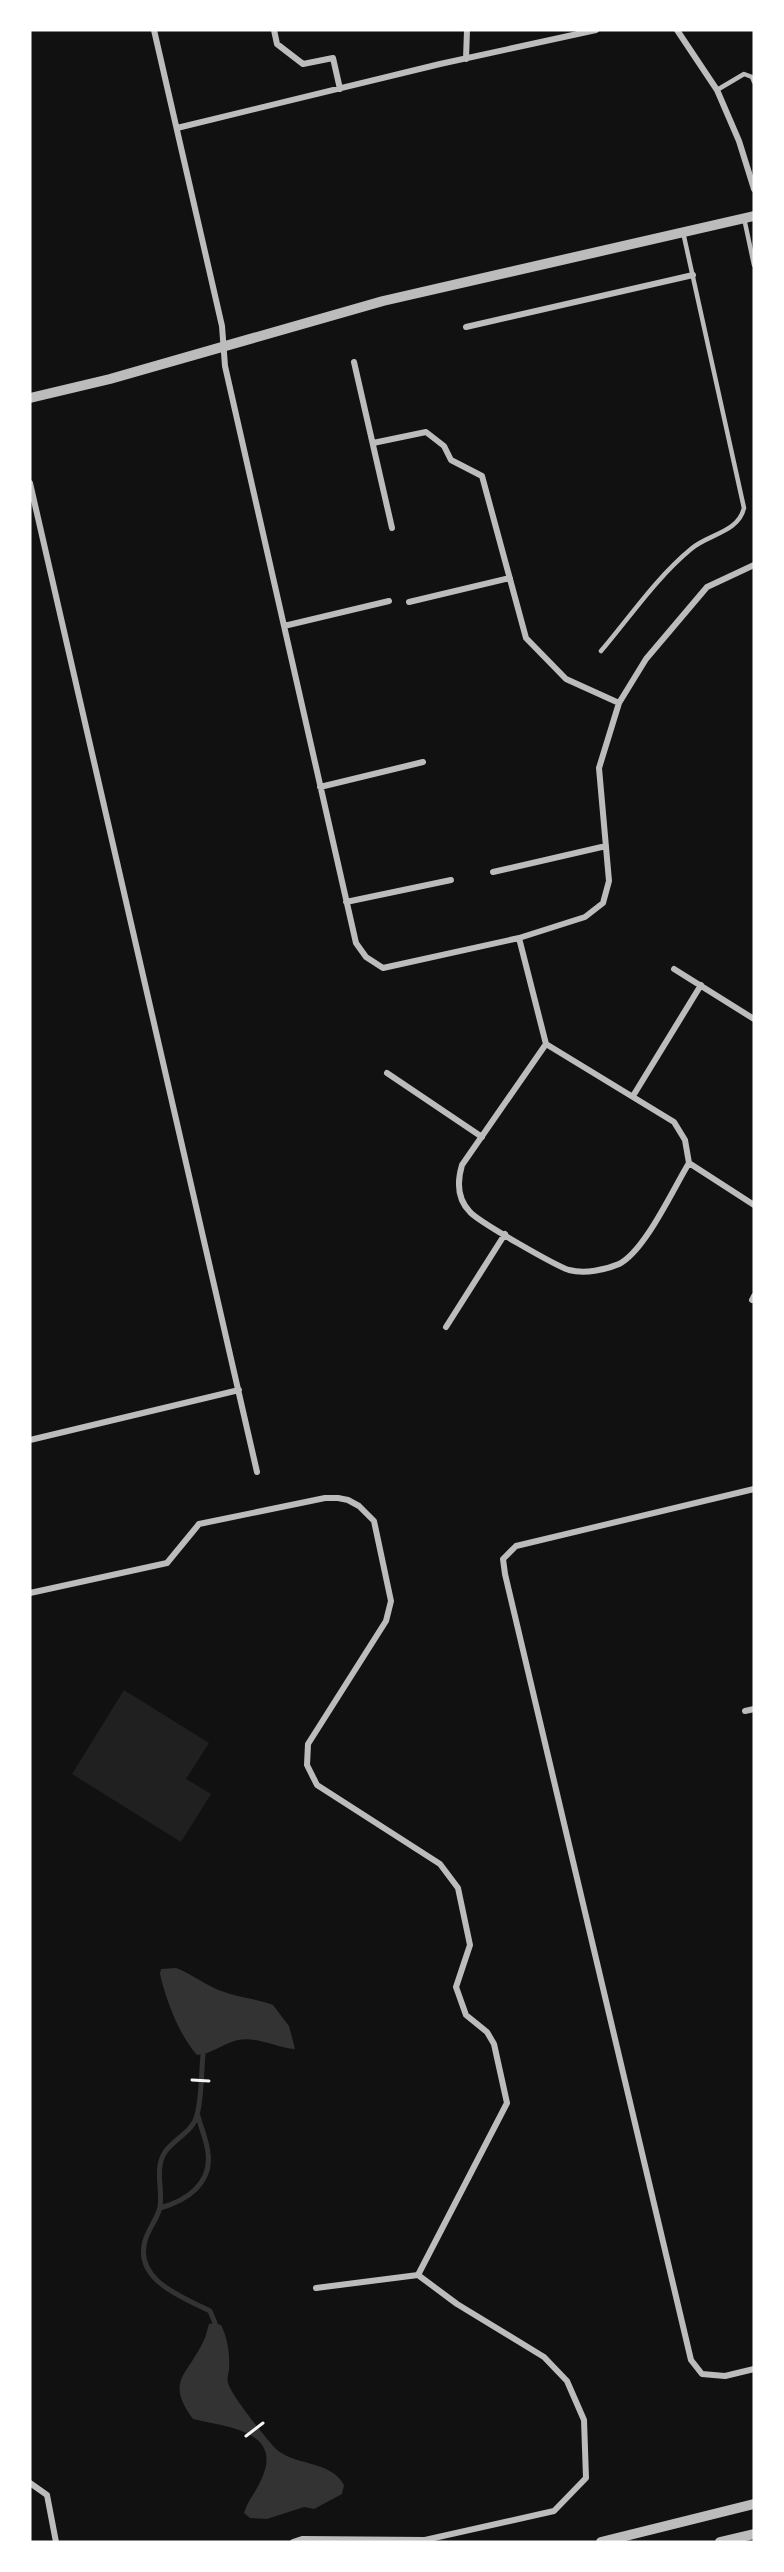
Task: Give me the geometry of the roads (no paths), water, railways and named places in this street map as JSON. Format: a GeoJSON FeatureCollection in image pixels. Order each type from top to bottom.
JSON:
{"type":"FeatureCollection","features":[{"type":"Feature","properties":{"kind":"street"},"geometry":{"type":"LineString","coordinates":[[154,30],[222,326],[225,366],[346,902],[356,943],[366,957],[384,968],[519,938],[585,917],[603,903],[609,881],[599,768],[620,703],[646,659],[707,587],[754,565]]}},
{"type":"Feature","properties":{"kind":"street"},"geometry":{"type":"LineString","coordinates":[[274,30],[277,44],[303,64],[333,58],[340,89]]}},
{"type":"Feature","properties":{"kind":"street"},"geometry":{"type":"LineString","coordinates":[[466,59],[467,30]]}},
{"type":"Feature","properties":{"kind":"street"},"geometry":{"type":"LineString","coordinates":[[177,128],[596,30]]}},
{"type":"Feature","properties":{"kind":"street"},"geometry":{"type":"LineString","coordinates":[[677,30],[717,90],[739,141],[754,189]]}},
{"type":"Feature","properties":{"kind":"street"},"geometry":{"type":"LineString","coordinates":[[30,398],[110,379],[383,301],[749,217]]}},
{"type":"Feature","properties":{"kind":"street"},"geometry":{"type":"LineString","coordinates":[[466,327],[693,275]]}},
{"type":"Feature","properties":{"kind":"street"},"geometry":{"type":"LineString","coordinates":[[354,362],[392,528]]}},
{"type":"Feature","properties":{"kind":"street"},"geometry":{"type":"LineString","coordinates":[[373,443],[426,432],[444,446],[451,460],[482,476],[526,638],[566,679],[620,703]]}},
{"type":"Feature","properties":{"kind":"street"},"geometry":{"type":"LineString","coordinates":[[30,483],[258,1472]]}},
{"type":"Feature","properties":{"kind":"street"},"geometry":{"type":"LineString","coordinates":[[409,602],[510,578]]}},
{"type":"Feature","properties":{"kind":"street"},"geometry":{"type":"LineString","coordinates":[[284,626],[390,601]]}},
{"type":"Feature","properties":{"kind":"street"},"geometry":{"type":"LineString","coordinates":[[320,786],[423,762]]}},
{"type":"Feature","properties":{"kind":"street"},"geometry":{"type":"LineString","coordinates":[[493,872],[606,846]]}},
{"type":"Feature","properties":{"kind":"street"},"geometry":{"type":"LineString","coordinates":[[346,902],[451,880]]}},
{"type":"Feature","properties":{"kind":"street"},"geometry":{"type":"LineString","coordinates":[[519,938],[546,1044],[675,1122],[685,1140],[689,1163],[636,1253],[619,1264],[597,1270],[571,1270],[559,1266],[470,1213],[458,1189],[458,1178],[462,1165],[546,1044]]}},
{"type":"Feature","properties":{"kind":"street"},"geometry":{"type":"LineString","coordinates":[[674,969],[754,1019]]}},
{"type":"Feature","properties":{"kind":"street"},"geometry":{"type":"LineString","coordinates":[[633,1096],[700,985]]}},
{"type":"Feature","properties":{"kind":"street"},"geometry":{"type":"LineString","coordinates":[[387,1073],[482,1137]]}},
{"type":"Feature","properties":{"kind":"street"},"geometry":{"type":"LineString","coordinates":[[689,1163],[754,1205]]}},
{"type":"Feature","properties":{"kind":"street"},"geometry":{"type":"LineString","coordinates":[[446,1327],[505,1234]]}},
{"type":"Feature","properties":{"kind":"street"},"geometry":{"type":"LineString","coordinates":[[30,1440],[238,1390]]}},
{"type":"Feature","properties":{"kind":"street"},"geometry":{"type":"LineString","coordinates":[[754,1489],[516,1546],[503,1559],[691,2360],[702,2374],[725,2376],[754,2369]]}},
{"type":"Feature","properties":{"kind":"street"},"geometry":{"type":"LineString","coordinates":[[30,1593],[167,1563],[199,1524],[325,1498],[338,1498],[359,1506],[374,1521],[391,1601],[390,1611],[386,1621],[308,1744],[307,1765],[317,1785],[440,1864],[458,1888],[470,1945],[456,1987],[466,2015],[487,2032],[494,2044],[507,2103],[418,2275]]}},
{"type":"Feature","properties":{"kind":"street"},"geometry":{"type":"LineString","coordinates":[[745,1711],[754,1708]]}},
{"type":"Feature","properties":{"kind":"street"},"geometry":{"type":"LineString","coordinates":[[293,2542],[302,2540],[424,2540],[554,2511],[586,2478],[584,2420],[567,2380],[544,2357],[457,2304],[418,2275],[316,2288]]}},
{"type":"Feature","properties":{"kind":"street"},"geometry":{"type":"LineString","coordinates":[[30,2483],[47,2495],[56,2542]]}},
{"type":"Feature","properties":{"kind":"street"},"geometry":{"type":"LineString","coordinates":[[601,2542],[754,2504]]}},
{"type":"Feature","properties":{"kind":"street"},"geometry":{"type":"LineString","coordinates":[[720,2542],[754,2534]]}},
{"type":"Feature","properties":{"kind":"lane"},"geometry":{"type":"LineString","coordinates":[[717,90],[744,74],[752,77],[754,82]]}},
{"type":"Feature","properties":{"kind":"lane"},"geometry":{"type":"LineString","coordinates":[[749,217],[754,265]]}},
{"type":"Feature","properties":{"kind":"lane"},"geometry":{"type":"LineString","coordinates":[[601,651],[658,581],[692,547],[735,525],[742,518],[744,508],[683,232]]}},
{"type":"Feature","properties":{"kind":"waterway"},"geometry":{"type":"LineString","coordinates":[[203,2055],[197,2115],[192,2126],[169,2147],[162,2159],[159,2172],[160,2207],[146,2237],[143,2255],[153,2277],[174,2293],[210,2311],[215,2323]]}},
{"type":"Feature","properties":{"kind":"waterway"},"geometry":{"type":"LineString","coordinates":[[160,2208],[188,2196],[206,2174],[207,2148],[198,2116]]}}]}
